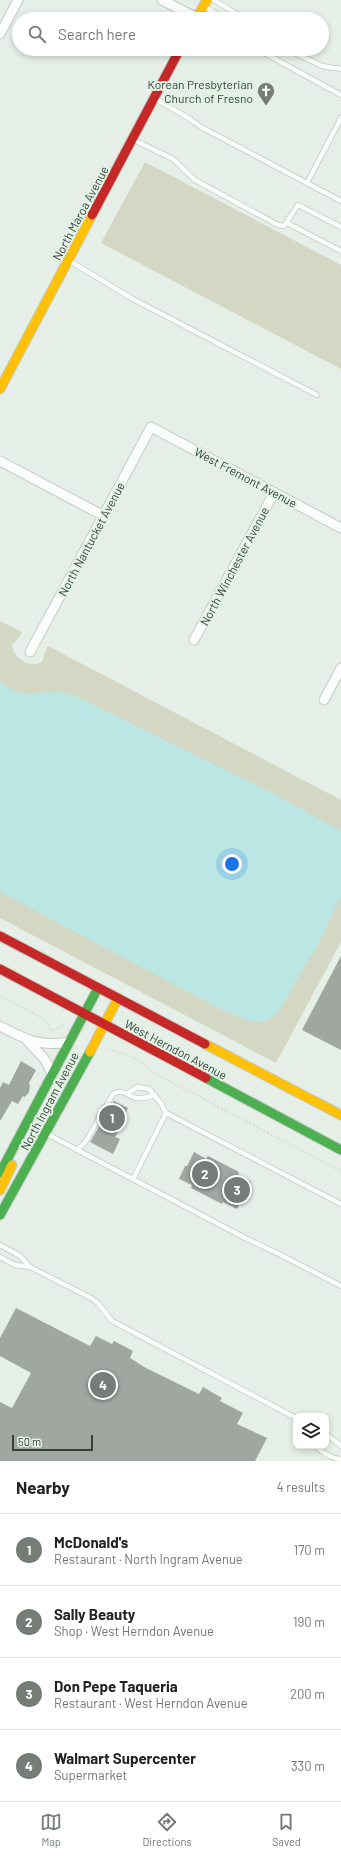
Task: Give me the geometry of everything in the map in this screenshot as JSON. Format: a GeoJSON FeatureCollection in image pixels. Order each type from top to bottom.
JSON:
{"type":"FeatureCollection","features":[{"type":"Feature","properties":{"kind":"main road"},"geometry":{"type":"LineString","coordinates":[[200,12],[205,3]]}},
{"type":"Feature","properties":{"kind":"main road","name":"North Maroa Avenue"},"geometry":{"type":"LineString","coordinates":[[0,389],[6,374],[176,56]]}},
{"type":"Feature","properties":{"kind":"main road","name":"West Herndon Avenue"},"geometry":{"type":"LineString","coordinates":[[0,936],[341,1115]]}},
{"type":"Feature","properties":{"kind":"main road","name":"West Herndon Avenue"},"geometry":{"type":"LineString","coordinates":[[0,969],[341,1150]]}},
{"type":"Feature","properties":{"kind":"main road","name":"North Ingram Avenue"},"geometry":{"type":"LineString","coordinates":[[0,1174],[98,988]]}},
{"type":"Feature","properties":{"kind":"main road","name":"North Ingram Avenue"},"geometry":{"type":"LineString","coordinates":[[0,1215],[118,998]]}},
{"type":"Feature","properties":{"kind":"main road"},"geometry":{"type":"LineString","coordinates":[[0,1190],[12,1168],[14,1148]]}},
{"type":"Feature","properties":{"kind":"street"},"geometry":{"type":"LineString","coordinates":[[0,34],[18,0]]}},
{"type":"Feature","properties":{"kind":"street"},"geometry":{"type":"LineString","coordinates":[[162,0],[184,12]]}},
{"type":"Feature","properties":{"kind":"street","name":"West Fremont Avenue"},"geometry":{"type":"LineString","coordinates":[[151,427],[341,528]]}},
{"type":"Feature","properties":{"kind":"street","name":"North Nantucket Avenue"},"geometry":{"type":"LineString","coordinates":[[30,652],[151,427]]}},
{"type":"Feature","properties":{"kind":"street"},"geometry":{"type":"LineString","coordinates":[[0,461],[104,516]]}},
{"type":"Feature","properties":{"kind":"street","name":"North Winchester Avenue"},"geometry":{"type":"LineString","coordinates":[[194,640],[274,492]]}},
{"type":"Feature","properties":{"kind":"street"},"geometry":{"type":"LineString","coordinates":[[324,700],[341,668]]}},
{"type":"Feature","properties":{"kind":"street"},"geometry":{"type":"LineString","coordinates":[[0,1026],[26,1040],[54,1045],[70,1042]]}},
{"type":"Feature","properties":{"kind":"street"},"geometry":{"type":"LineString","coordinates":[[26,1040],[33,1049],[47,1060],[52,1076]]}},
{"type":"Feature","properties":{"kind":"lane"},"geometry":{"type":"LineString","coordinates":[[214,0],[234,12]]}},
{"type":"Feature","properties":{"kind":"lane"},"geometry":{"type":"LineString","coordinates":[[205,3],[217,12]]}},
{"type":"Feature","properties":{"kind":"lane"},"geometry":{"type":"LineString","coordinates":[[270,56],[341,95]]}},
{"type":"Feature","properties":{"kind":"lane"},"geometry":{"type":"LineString","coordinates":[[301,56],[322,66],[341,69]]}},
{"type":"Feature","properties":{"kind":"lane"},"geometry":{"type":"LineString","coordinates":[[154,98],[201,127],[341,201]]}},
{"type":"Feature","properties":{"kind":"lane"},"geometry":{"type":"LineString","coordinates":[[307,183],[341,118]]}},
{"type":"Feature","properties":{"kind":"lane"},"geometry":{"type":"LineString","coordinates":[[133,139],[173,159],[195,180],[278,225],[284,226],[298,205],[341,227]]}},
{"type":"Feature","properties":{"kind":"lane"},"geometry":{"type":"LineString","coordinates":[[287,223],[341,251]]}},
{"type":"Feature","properties":{"kind":"lane"},"geometry":{"type":"LineString","coordinates":[[68,260],[131,298],[317,395]]}},
{"type":"Feature","properties":{"kind":"lane"},"geometry":{"type":"LineString","coordinates":[[128,1093],[138,1087],[150,1089],[166,1113],[341,1204]]}},
{"type":"Feature","properties":{"kind":"lane"},"geometry":{"type":"LineString","coordinates":[[77,1150],[86,1141],[113,1094],[118,1092],[128,1093],[134,1098],[155,1095]]}},
{"type":"Feature","properties":{"kind":"lane"},"geometry":{"type":"LineString","coordinates":[[133,1179],[166,1113]]}},
{"type":"Feature","properties":{"kind":"lane"},"geometry":{"type":"LineString","coordinates":[[45,1134],[341,1286]]}},
{"type":"Feature","properties":{"kind":"lane"},"geometry":{"type":"LineString","coordinates":[[0,1245],[20,1256],[30,1267]]}},
{"type":"Feature","properties":{"kind":"lane"},"geometry":{"type":"LineString","coordinates":[[0,1257],[15,1265],[30,1267],[91,1298],[112,1321],[293,1416]]}},
{"type":"Feature","properties":{"kind":"lane"},"geometry":{"type":"LineString","coordinates":[[329,1436],[341,1446]]}},
{"type":"Feature","properties":{"kind":"lane"},"geometry":{"type":"LineString","coordinates":[[320,1449],[336,1459],[341,1459]]}},
{"type":"Feature","properties":{"kind":"path"},"geometry":{"type":"LineString","coordinates":[[0,996],[42,1018],[52,1030],[55,1040],[54,1045]]}},
{"type":"Feature","properties":{"kind":"path"},"geometry":{"type":"LineString","coordinates":[[52,1030],[64,1024]]}},
{"type":"Feature","properties":{"kind":"path"},"geometry":{"type":"LineString","coordinates":[[108,1050],[121,1051],[150,1068],[154,1073],[341,1171]]}},
{"type":"Feature","properties":{"kind":"green space"},"geometry":{"type":"Polygon","coordinates":[[[145,162],[341,265],[341,369],[101,243],[145,162]]]}},
{"type":"Feature","properties":{"kind":"green space"},"geometry":{"type":"Polygon","coordinates":[[[0,621],[22,632],[17,640],[12,644],[15,654],[23,661],[34,664],[43,661],[44,654],[48,646],[341,800],[341,942],[276,1063],[0,918],[0,621]]]}},
{"type":"Feature","properties":{"kind":"water"},"geometry":{"type":"Polygon","coordinates":[[[0,682],[9,688],[23,693],[60,692],[78,697],[272,793],[341,831],[341,896],[319,942],[279,1011],[267,1021],[254,1022],[224,1011],[0,892],[0,682]]]}},
{"type":"Feature","properties":{"kind":"building"},"geometry":{"type":"Polygon","coordinates":[[[341,956],[341,1050],[302,1030],[341,956]]]}},
{"type":"Feature","properties":{"kind":"building"},"geometry":{"type":"Polygon","coordinates":[[[21,1061],[36,1070],[29,1083],[29,1092],[25,1097],[23,1096],[18,1104],[12,1101],[0,1121],[0,1088],[3,1082],[9,1085],[21,1061]]]}},
{"type":"Feature","properties":{"kind":"building"},"geometry":{"type":"Polygon","coordinates":[[[114,1101],[128,1108],[117,1129],[119,1130],[115,1137],[120,1139],[113,1154],[90,1142],[114,1101]]]}},
{"type":"Feature","properties":{"kind":"building"},"geometry":{"type":"Polygon","coordinates":[[[194,1152],[206,1159],[208,1156],[239,1172],[238,1174],[251,1182],[237,1209],[223,1202],[222,1204],[191,1188],[192,1185],[179,1179],[194,1152]]]}},
{"type":"Feature","properties":{"kind":"building"},"geometry":{"type":"Polygon","coordinates":[[[16,1308],[90,1346],[96,1336],[112,1344],[114,1341],[133,1351],[130,1358],[146,1368],[199,1394],[203,1387],[222,1398],[220,1401],[243,1413],[237,1424],[267,1438],[255,1461],[0,1461],[0,1402],[12,1408],[31,1373],[0,1356],[0,1338],[16,1308]]]}},
{"type":"Feature","properties":{"kind":"traffic: fast"},"geometry":{"type":"LineString","coordinates":[[0,1173],[98,988]]}},
{"type":"Feature","properties":{"kind":"traffic: fast"},"geometry":{"type":"LineString","coordinates":[[0,1215],[90,1052]]}},
{"type":"Feature","properties":{"kind":"traffic: fast"},"geometry":{"type":"LineString","coordinates":[[206,1078],[341,1150]]}},
{"type":"Feature","properties":{"kind":"traffic: slow"},"geometry":{"type":"LineString","coordinates":[[200,12],[207,0]]}},
{"type":"Feature","properties":{"kind":"traffic: slow"},"geometry":{"type":"LineString","coordinates":[[0,389],[92,215]]}},
{"type":"Feature","properties":{"kind":"traffic: slow"},"geometry":{"type":"LineString","coordinates":[[90,1052],[118,998]]}},
{"type":"Feature","properties":{"kind":"traffic: slow"},"geometry":{"type":"LineString","coordinates":[[205,1044],[341,1115]]}},
{"type":"Feature","properties":{"kind":"traffic: slow"},"geometry":{"type":"LineString","coordinates":[[0,1190],[12,1165]]}},
{"type":"Feature","properties":{"kind":"traffic: jam"},"geometry":{"type":"LineString","coordinates":[[92,215],[176,56]]}},
{"type":"Feature","properties":{"kind":"traffic: jam"},"geometry":{"type":"LineString","coordinates":[[0,936],[205,1044]]}},
{"type":"Feature","properties":{"kind":"traffic: jam"},"geometry":{"type":"LineString","coordinates":[[0,969],[206,1078]]}},
{"type":"Feature","properties":{"kind":"place","name":"Korean Presbyterian Church of Fresno"},"geometry":{"type":"Point","coordinates":[266,106]}},
{"type":"Feature","properties":{"kind":"place","name":"McDonald's"},"geometry":{"type":"Point","coordinates":[112,1118]}},
{"type":"Feature","properties":{"kind":"place","name":"Sally Beauty"},"geometry":{"type":"Point","coordinates":[205,1174]}},
{"type":"Feature","properties":{"kind":"place","name":"Don Pepe Taqueria"},"geometry":{"type":"Point","coordinates":[237,1190]}},
{"type":"Feature","properties":{"kind":"place","name":"Walmart Supercenter"},"geometry":{"type":"Point","coordinates":[103,1385]}}]}
